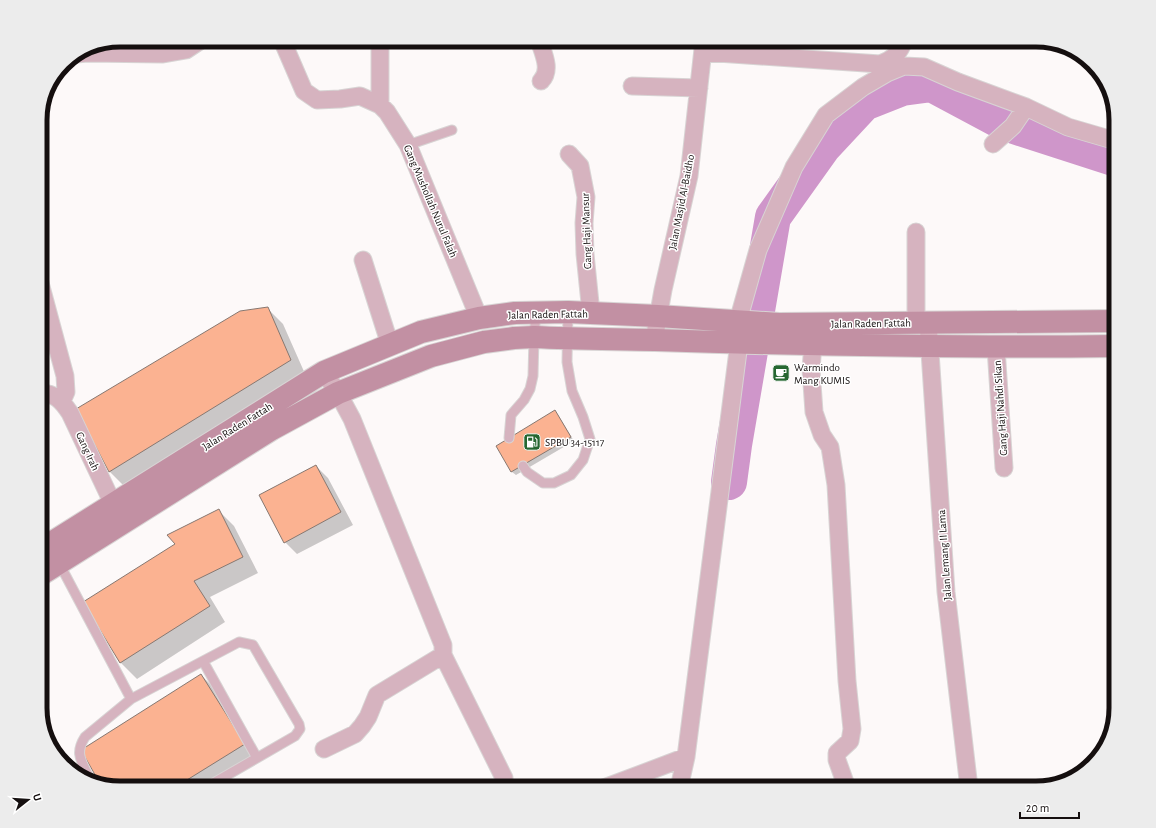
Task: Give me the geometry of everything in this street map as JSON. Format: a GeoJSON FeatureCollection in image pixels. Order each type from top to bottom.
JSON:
{"type":"FeatureCollection","features":[{"type":"Feature","properties":{"kind":"main road","name":"Jalan Raden Fattah"},"geometry":{"type":"LineString","coordinates":[[47,571],[59,563],[119,513],[324,372],[421,332],[478,318],[515,313],[568,312],[742,321],[813,344],[996,348],[1109,346]]}},
{"type":"Feature","properties":{"kind":"main road","name":"Jalan Raden Fattah"},"geometry":{"type":"LineString","coordinates":[[47,547],[119,513],[338,393],[431,356],[484,342],[534,337],[743,344],[780,334],[922,322],[1109,321]]}},
{"type":"Feature","properties":{"kind":"street"},"geometry":{"type":"LineString","coordinates":[[92,53],[163,54],[186,50],[190,47]]}},
{"type":"Feature","properties":{"kind":"street","name":"Gang Mushollah Nurul Falah"},"geometry":{"type":"LineString","coordinates":[[285,47],[304,91],[317,100],[360,96],[380,105],[387,112],[408,145],[478,318]]}},
{"type":"Feature","properties":{"kind":"street"},"geometry":{"type":"LineString","coordinates":[[380,47],[380,105]]}},
{"type":"Feature","properties":{"kind":"street"},"geometry":{"type":"LineString","coordinates":[[541,47],[547,67],[546,74],[542,81]]}},
{"type":"Feature","properties":{"kind":"street","name":"Jalan Masjid Al-Baidho"},"geometry":{"type":"LineString","coordinates":[[654,340],[689,176],[704,47]]}},
{"type":"Feature","properties":{"kind":"street"},"geometry":{"type":"LineString","coordinates":[[714,47],[880,64],[890,60],[902,47]]}},
{"type":"Feature","properties":{"kind":"street"},"geometry":{"type":"LineString","coordinates":[[742,321],[758,250],[794,167],[826,115],[863,87],[887,73],[904,66],[924,67],[1068,127],[1109,139]]}},
{"type":"Feature","properties":{"kind":"street"},"geometry":{"type":"LineString","coordinates":[[632,86],[699,88]]}},
{"type":"Feature","properties":{"kind":"street"},"geometry":{"type":"LineString","coordinates":[[993,144],[1013,126],[1025,108]]}},
{"type":"Feature","properties":{"kind":"street","name":"Gang Haji Mansur"},"geometry":{"type":"LineString","coordinates":[[569,154],[580,166],[586,197],[584,223],[585,254],[591,313]]}},
{"type":"Feature","properties":{"kind":"street","name":"Jalan Lemang II Lama"},"geometry":{"type":"LineString","coordinates":[[916,232],[922,322],[930,347],[946,592],[968,781]]}},
{"type":"Feature","properties":{"kind":"street"},"geometry":{"type":"LineString","coordinates":[[363,260],[390,344]]}},
{"type":"Feature","properties":{"kind":"street"},"geometry":{"type":"LineString","coordinates":[[47,308],[65,376],[66,392],[62,401],[54,396],[47,394]]}},
{"type":"Feature","properties":{"kind":"street"},"geometry":{"type":"LineString","coordinates":[[681,781],[686,757],[743,344]]}},
{"type":"Feature","properties":{"kind":"street"},"geometry":{"type":"LineString","coordinates":[[813,344],[811,369],[814,412],[822,435],[830,447],[836,485],[847,681],[852,729],[850,741],[837,753],[837,760],[844,781]]}},
{"type":"Feature","properties":{"kind":"street","name":"Gang Haji Nahdi Sikan"},"geometry":{"type":"LineString","coordinates":[[996,348],[1004,468]]}},
{"type":"Feature","properties":{"kind":"street"},"geometry":{"type":"LineString","coordinates":[[324,372],[338,393],[352,419],[443,645],[443,655],[504,778]]}},
{"type":"Feature","properties":{"kind":"street","name":"Gang Irah"},"geometry":{"type":"LineString","coordinates":[[62,401],[70,413],[119,513]]}},
{"type":"Feature","properties":{"kind":"street"},"geometry":{"type":"LineString","coordinates":[[324,749],[355,734],[368,717],[377,695],[443,655]]}},
{"type":"Feature","properties":{"kind":"street"},"geometry":{"type":"LineString","coordinates":[[623,781],[686,757]]}},
{"type":"Feature","properties":{"kind":"lane"},"geometry":{"type":"LineString","coordinates":[[408,145],[452,130]]}},
{"type":"Feature","properties":{"kind":"lane"},"geometry":{"type":"LineString","coordinates":[[509,438],[511,415],[524,400],[530,389],[533,376],[536,312]]}},
{"type":"Feature","properties":{"kind":"lane"},"geometry":{"type":"LineString","coordinates":[[523,466],[527,472],[543,483],[554,483],[571,475],[583,460],[590,440],[583,417],[572,391],[567,362],[568,312]]}},
{"type":"Feature","properties":{"kind":"lane"},"geometry":{"type":"LineString","coordinates":[[59,563],[131,699]]}},
{"type":"Feature","properties":{"kind":"lane"},"geometry":{"type":"LineString","coordinates":[[87,772],[79,751],[85,737],[131,699],[239,642],[253,645],[299,724],[300,729],[295,736],[217,781]]}},
{"type":"Feature","properties":{"kind":"lane"},"geometry":{"type":"LineString","coordinates":[[203,661],[257,758]]}},
{"type":"Feature","properties":{"kind":"building"},"geometry":{"type":"Polygon","coordinates":[[[268,307],[291,360],[109,472],[76,409],[240,311],[268,307]]]}},
{"type":"Feature","properties":{"kind":"building","name":"SPBU 34-15117"},"geometry":{"type":"Polygon","coordinates":[[[555,410],[571,437],[511,472],[496,446],[555,410]]]}},
{"type":"Feature","properties":{"kind":"building"},"geometry":{"type":"Polygon","coordinates":[[[316,465],[341,512],[284,543],[259,495],[316,465]]]}},
{"type":"Feature","properties":{"kind":"building"},"geometry":{"type":"Polygon","coordinates":[[[219,509],[243,557],[194,581],[210,606],[120,663],[83,602],[175,544],[167,535],[219,509]]]}},
{"type":"Feature","properties":{"kind":"building"},"geometry":{"type":"Polygon","coordinates":[[[201,674],[245,744],[185,781],[120,781],[97,777],[81,750],[201,674]]]}},
{"type":"Feature","properties":{"kind":"waterway"},"geometry":{"type":"LineString","coordinates":[[729,482],[773,217],[823,147],[864,103],[902,88],[932,84],[1005,123],[1109,157]]}},
{"type":"Feature","properties":{"kind":"place","name":"Warmindo Mang KUMIS"},"geometry":{"type":"Point","coordinates":[781,373]}},
{"type":"Feature","properties":{"kind":"place","name":"SPBU 34-15117"},"geometry":{"type":"Point","coordinates":[532,442]}}]}
